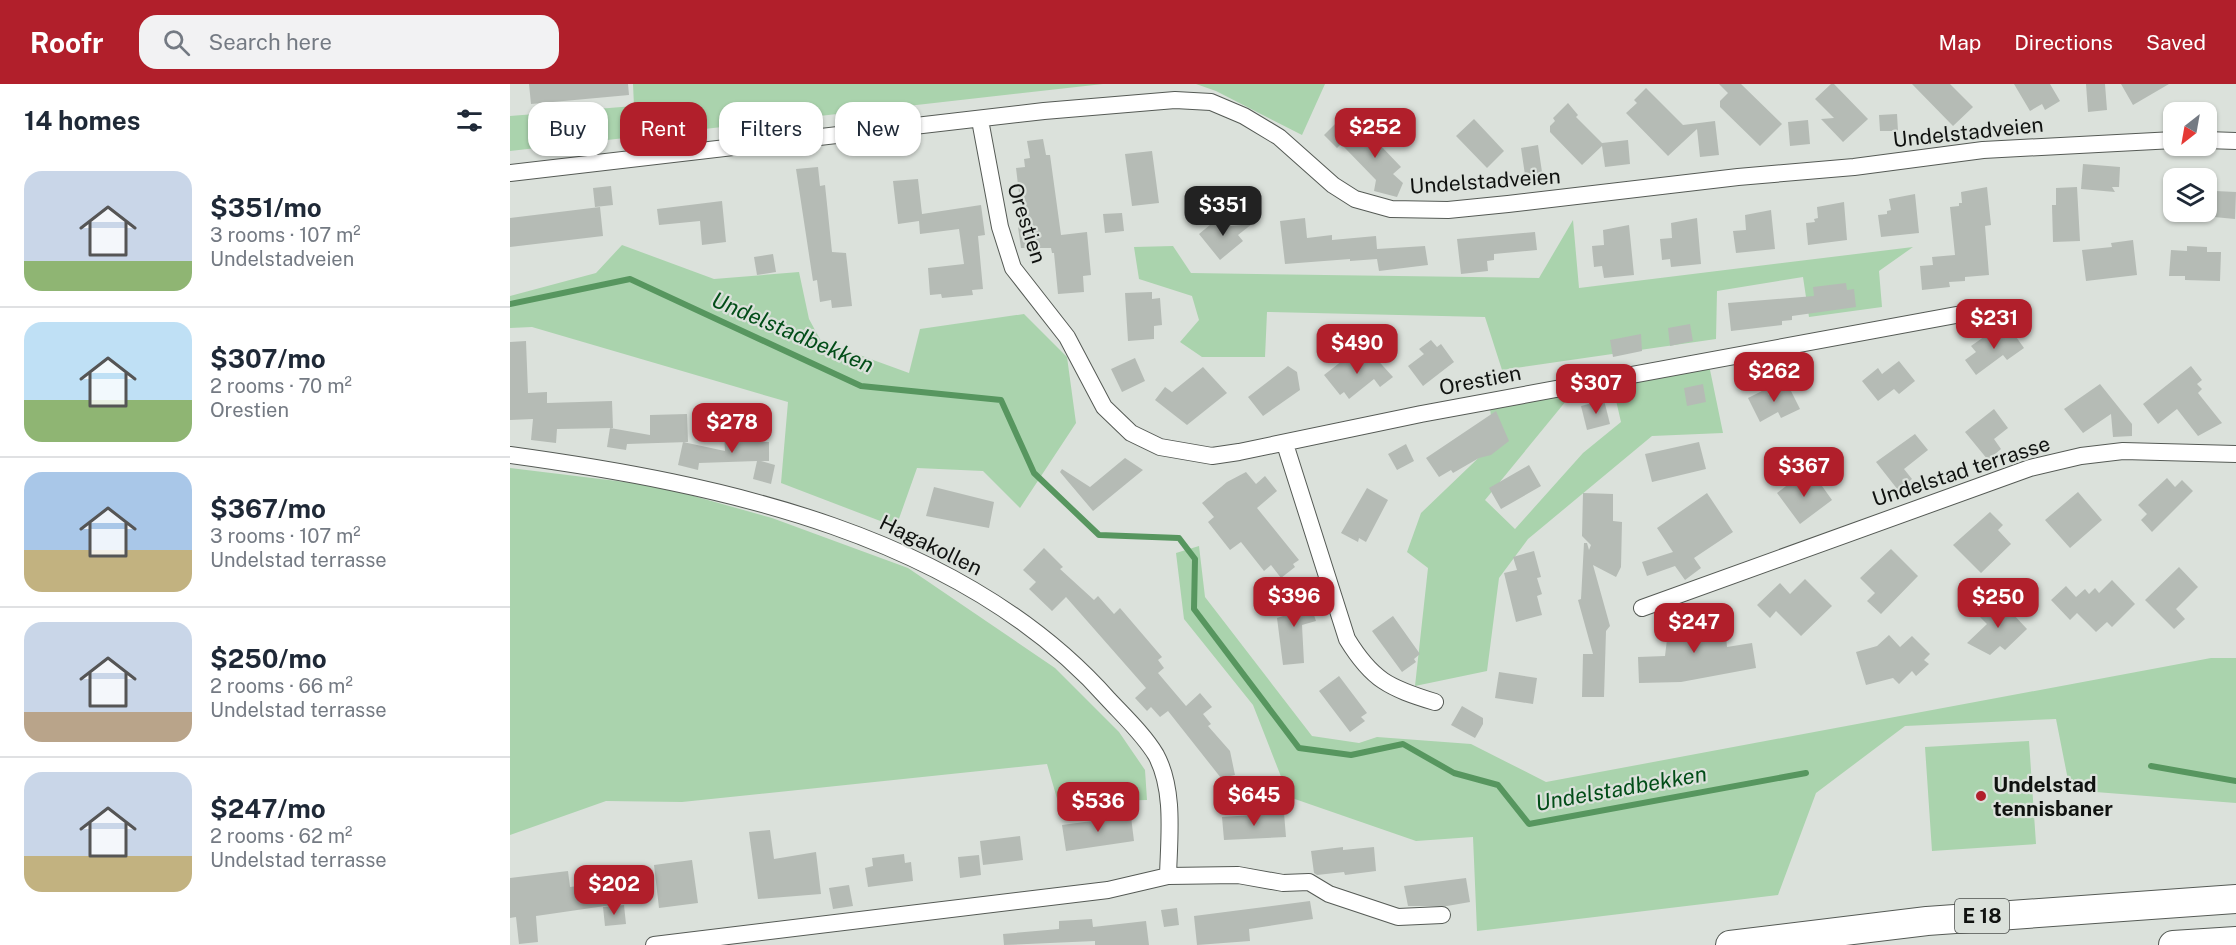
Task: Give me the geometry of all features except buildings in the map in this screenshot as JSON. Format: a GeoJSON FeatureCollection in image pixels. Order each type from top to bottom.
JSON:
{"type":"FeatureCollection","features":[{"type":"Feature","properties":{"kind":"highway","name":"E 18"},"geometry":{"type":"LineString","coordinates":[[1730,945],[1927,921],[2236,899]]}},
{"type":"Feature","properties":{"kind":"highway"},"geometry":{"type":"LineString","coordinates":[[2173,945],[2236,941]]}},
{"type":"Feature","properties":{"kind":"street","name":"Undelstadveien"},"geometry":{"type":"LineString","coordinates":[[510,173],[1129,102],[1175,100],[1211,102],[1244,116],[1279,137],[1333,185],[1355,199],[1391,209],[1448,210],[1738,177],[1854,168],[1983,150],[2163,141]]}},
{"type":"Feature","properties":{"kind":"street","name":"Orestien"},"geometry":{"type":"LineString","coordinates":[[980,120],[1000,227],[1013,268],[1066,337],[1104,407],[1131,433],[1160,447],[1187,453],[1212,456],[1285,444],[1421,414],[1967,313]]}},
{"type":"Feature","properties":{"kind":"street"},"geometry":{"type":"LineString","coordinates":[[2217,140],[2236,141]]}},
{"type":"Feature","properties":{"kind":"street"},"geometry":{"type":"LineString","coordinates":[[1285,444],[1347,639],[1362,663],[1375,677],[1411,695],[1435,702]]}},
{"type":"Feature","properties":{"kind":"street","name":"Undelstad terrasse"},"geometry":{"type":"LineString","coordinates":[[1642,608],[2030,468],[2081,456],[2123,450],[2236,454]]}},
{"type":"Feature","properties":{"kind":"street","name":"Hagakollen"},"geometry":{"type":"LineString","coordinates":[[510,455],[676,483],[810,517],[881,543],[978,594],[1051,643],[1095,683],[1156,756],[1166,786],[1169,823],[1168,876]]}},
{"type":"Feature","properties":{"kind":"street"},"geometry":{"type":"LineString","coordinates":[[654,945],[1108,890],[1168,876],[1239,875],[1283,883],[1309,882],[1329,894],[1398,917],[1442,915]]}},
{"type":"Feature","properties":{"kind":"green space"},"geometry":{"type":"Polygon","coordinates":[[[633,84],[1103,84],[921,105],[921,102],[835,102],[835,114],[823,116],[823,102],[719,102],[719,127],[707,129],[707,102],[634,102],[633,84]]]}},
{"type":"Feature","properties":{"kind":"green space"},"geometry":{"type":"Polygon","coordinates":[[[1196,84],[1325,84],[1302,135],[1216,91],[1196,84]]]}},
{"type":"Feature","properties":{"kind":"green space"},"geometry":{"type":"Polygon","coordinates":[[[620,107],[620,139],[608,140],[608,108],[620,107]]]}},
{"type":"Feature","properties":{"kind":"green space"},"geometry":{"type":"Polygon","coordinates":[[[528,115],[528,149],[510,151],[510,116],[528,115]]]}},
{"type":"Feature","properties":{"kind":"green space"},"geometry":{"type":"Polygon","coordinates":[[[1573,220],[1579,288],[1913,247],[1879,271],[1882,307],[1809,317],[1803,277],[1717,291],[1716,339],[1502,370],[1485,317],[1267,312],[1265,357],[1202,357],[1180,342],[1199,320],[1192,296],[1139,279],[1134,247],[1173,246],[1191,273],[1539,278],[1573,220]]]}},
{"type":"Feature","properties":{"kind":"green space"},"geometry":{"type":"Polygon","coordinates":[[[622,245],[714,279],[799,272],[809,319],[821,341],[909,373],[920,329],[1024,314],[1067,357],[1076,423],[1020,508],[983,471],[917,468],[896,527],[781,483],[788,402],[532,327],[510,328],[510,296],[596,273],[622,245]]]}},
{"type":"Feature","properties":{"kind":"green space"},"geometry":{"type":"Polygon","coordinates":[[[1709,365],[1723,433],[1652,436],[1528,539],[1499,578],[1487,671],[1415,686],[1428,568],[1407,552],[1421,513],[1494,443],[1490,408],[1575,390],[1485,500],[1515,529],[1583,453],[1621,422],[1612,383],[1709,365]]]}},
{"type":"Feature","properties":{"kind":"green space"},"geometry":{"type":"Polygon","coordinates":[[[510,468],[658,486],[772,518],[908,568],[1055,668],[1119,732],[1145,770],[1147,800],[1058,802],[1047,764],[682,802],[606,801],[510,835],[510,468]]]}},
{"type":"Feature","properties":{"kind":"green space"},"geometry":{"type":"Polygon","coordinates":[[[1199,546],[1205,597],[1312,736],[1359,743],[1377,737],[1471,744],[1546,782],[2211,658],[2236,658],[2236,803],[2070,790],[2056,719],[1905,726],[1816,793],[1778,895],[1477,931],[1473,837],[1416,841],[1289,797],[1253,705],[1184,619],[1176,553],[1199,546]]]}},
{"type":"Feature","properties":{"kind":"green space","name":"Undelstad tennisbaner"},"geometry":{"type":"Polygon","coordinates":[[[2029,741],[2036,844],[1932,851],[1925,747],[2029,741]]]}},
{"type":"Feature","properties":{"kind":"waterway","name":"Undelstadbekken"},"geometry":{"type":"LineString","coordinates":[[510,304],[630,279],[861,386],[1001,400],[1034,473],[1099,535],[1179,538],[1195,559],[1194,609],[1299,748],[1351,755],[1403,744],[1454,773],[1498,785],[1529,824],[1806,773]]}},
{"type":"Feature","properties":{"kind":"waterway"},"geometry":{"type":"LineString","coordinates":[[2151,766],[2236,781]]}},
{"type":"Feature","properties":{"kind":"place","name":"Undelstad tennisbaner"},"geometry":{"type":"Point","coordinates":[1981,796]}}]}
